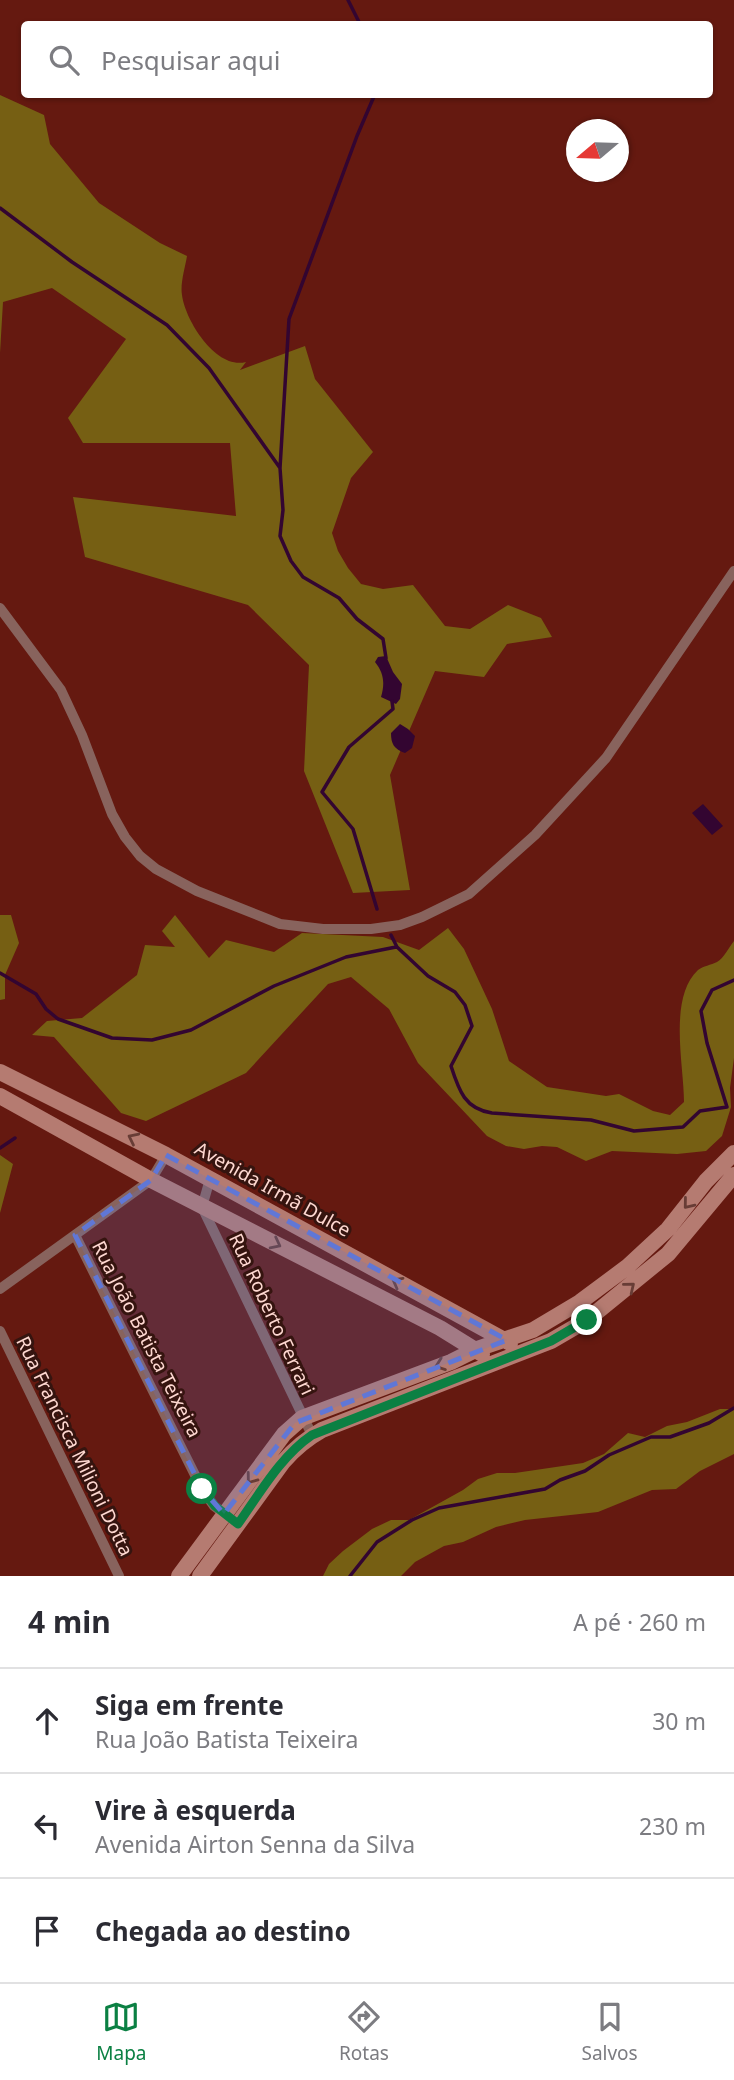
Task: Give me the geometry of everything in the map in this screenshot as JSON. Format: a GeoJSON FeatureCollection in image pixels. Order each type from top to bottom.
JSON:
{"type":"FeatureCollection","features":[{"type":"Feature","properties":{"kind":"street"},"geometry":{"type":"LineString","coordinates":[[0,608],[61,690],[82,734],[112,814],[140,856],[156,869],[197,891],[280,924],[323,929],[371,929],[400,925],[469,894],[535,835],[606,758],[734,571]]}},
{"type":"Feature","properties":{"kind":"street","name":"Avenida Irmã Dulce"},"geometry":{"type":"LineString","coordinates":[[0,1072],[166,1155],[507,1340],[519,1352]]}},
{"type":"Feature","properties":{"kind":"street"},"geometry":{"type":"LineString","coordinates":[[0,1096],[202,1207],[440,1328],[477,1349],[492,1363]]}},
{"type":"Feature","properties":{"kind":"street"},"geometry":{"type":"LineString","coordinates":[[200,1576],[231,1519],[284,1434],[302,1418],[477,1349],[533,1330],[551,1320],[627,1267],[668,1229],[706,1181],[734,1153]]}},
{"type":"Feature","properties":{"kind":"street"},"geometry":{"type":"LineString","coordinates":[[0,1289],[151,1180],[166,1155]]}},
{"type":"Feature","properties":{"kind":"street"},"geometry":{"type":"LineString","coordinates":[[178,1576],[295,1448],[312,1435],[551,1341],[587,1320],[668,1254],[734,1175]]}},
{"type":"Feature","properties":{"kind":"street"},"geometry":{"type":"LineString","coordinates":[[202,1207],[210,1179]]}},
{"type":"Feature","properties":{"kind":"street"},"geometry":{"type":"LineString","coordinates":[[706,1181],[719,1194]]}},
{"type":"Feature","properties":{"kind":"street","name":"Rua Roberto Ferrari"},"geometry":{"type":"LineString","coordinates":[[202,1207],[312,1435]]}},
{"type":"Feature","properties":{"kind":"street","name":"Rua João Batista Teixeira"},"geometry":{"type":"LineString","coordinates":[[75,1235],[202,1489],[215,1506],[231,1519]]}},
{"type":"Feature","properties":{"kind":"street","name":"Rua Francisca Milioni Dotta"},"geometry":{"type":"LineString","coordinates":[[0,1331],[120,1576]]}},
{"type":"Feature","properties":{"kind":"highlighted area"},"geometry":{"type":"Polygon","coordinates":[[[166,1155],[507,1340],[295,1423],[224,1514],[202,1489],[75,1235],[151,1180],[166,1155]]]}},
{"type":"Feature","properties":{"kind":"shaded area"},"geometry":{"type":"Polygon","coordinates":[[[0,95],[44,115],[50,144],[99,203],[160,243],[187,256],[182,286],[184,305],[196,329],[213,351],[235,362],[246,362],[240,370],[305,346],[315,379],[373,452],[351,478],[332,533],[338,551],[361,584],[383,589],[413,585],[445,626],[470,629],[508,605],[541,618],[552,637],[507,644],[484,677],[435,671],[390,775],[410,890],[353,893],[304,771],[309,665],[248,605],[85,557],[73,497],[236,516],[230,443],[83,443],[68,418],[126,339],[52,288],[3,302],[0,353],[0,95]]]}},
{"type":"Feature","properties":{"kind":"shaded area"},"geometry":{"type":"Polygon","coordinates":[[[386,656],[402,684],[400,699],[396,704],[381,697],[383,679],[375,662],[378,657],[386,656]]]}},
{"type":"Feature","properties":{"kind":"shaded area"},"geometry":{"type":"Polygon","coordinates":[[[400,724],[415,736],[412,748],[405,753],[394,746],[392,740],[391,733],[400,724]]]}},
{"type":"Feature","properties":{"kind":"shaded area"},"geometry":{"type":"Polygon","coordinates":[[[703,804],[723,826],[712,835],[692,813],[703,804]]]}},
{"type":"Feature","properties":{"kind":"shaded area"},"geometry":{"type":"Polygon","coordinates":[[[0,915],[11,915],[19,943],[5,975],[5,999],[0,1000],[0,915]]]}},
{"type":"Feature","properties":{"kind":"shaded area"},"geometry":{"type":"Polygon","coordinates":[[[175,915],[209,958],[226,940],[274,952],[302,933],[383,937],[419,950],[448,928],[464,949],[492,1009],[509,1061],[547,1087],[606,1096],[619,1094],[653,1111],[670,1115],[684,1102],[680,1033],[683,997],[698,970],[720,960],[734,941],[734,1058],[730,1088],[731,1107],[722,1136],[706,1151],[677,1154],[612,1151],[586,1161],[557,1147],[524,1149],[506,1146],[487,1136],[418,1063],[389,1009],[351,977],[328,984],[246,1073],[146,1121],[121,1113],[54,1037],[32,1035],[47,1021],[82,1018],[137,975],[145,945],[175,947],[162,931],[175,915]]]}},
{"type":"Feature","properties":{"kind":"shaded area"},"geometry":{"type":"Polygon","coordinates":[[[0,1155],[13,1164],[0,1213],[0,1155]]]}},
{"type":"Feature","properties":{"kind":"shaded area"},"geometry":{"type":"Polygon","coordinates":[[[720,1409],[734,1409],[734,1454],[700,1471],[676,1489],[652,1490],[598,1512],[525,1520],[496,1527],[463,1542],[444,1546],[415,1562],[401,1576],[323,1576],[329,1564],[372,1529],[391,1520],[409,1520],[478,1479],[497,1473],[583,1463],[604,1454],[628,1433],[645,1437],[667,1426],[687,1422],[720,1409]]]}},
{"type":"Feature","properties":{"kind":"waterway"},"geometry":{"type":"LineString","coordinates":[[348,0],[358,21]]}},
{"type":"Feature","properties":{"kind":"waterway"},"geometry":{"type":"LineString","coordinates":[[280,468],[289,319],[373,98]]}},
{"type":"Feature","properties":{"kind":"waterway"},"geometry":{"type":"LineString","coordinates":[[0,208],[72,262],[167,325],[209,368],[280,468],[283,510],[280,536],[291,561],[303,577],[339,598],[357,619],[383,639],[386,658]]}},
{"type":"Feature","properties":{"kind":"waterway"},"geometry":{"type":"LineString","coordinates":[[377,909],[353,829],[322,792],[349,747],[393,709],[392,701]]}},
{"type":"Feature","properties":{"kind":"waterway"},"geometry":{"type":"LineString","coordinates":[[391,935],[397,947],[428,976],[455,992],[465,1005],[472,1026],[451,1066],[469,1103],[492,1113],[591,1120],[634,1131],[683,1127],[700,1111],[727,1107],[707,1043],[701,1011],[712,990],[734,980]]}},
{"type":"Feature","properties":{"kind":"waterway"},"geometry":{"type":"LineString","coordinates":[[0,973],[36,994],[46,1009],[58,1019],[112,1038],[152,1040],[191,1030],[274,986],[346,957],[396,947]]}},
{"type":"Feature","properties":{"kind":"waterway"},"geometry":{"type":"LineString","coordinates":[[0,1148],[15,1138]]}},
{"type":"Feature","properties":{"kind":"waterway"},"geometry":{"type":"LineString","coordinates":[[350,1576],[377,1542],[412,1520],[439,1508],[545,1489],[585,1471],[609,1455],[651,1437],[670,1437],[709,1423],[734,1408]]}},
{"type":"Feature","properties":{"kind":"route"},"geometry":{"type":"LineString","coordinates":[[202,1489],[215,1506],[238,1524],[283,1462],[312,1435],[551,1341],[587,1320]]}}]}
